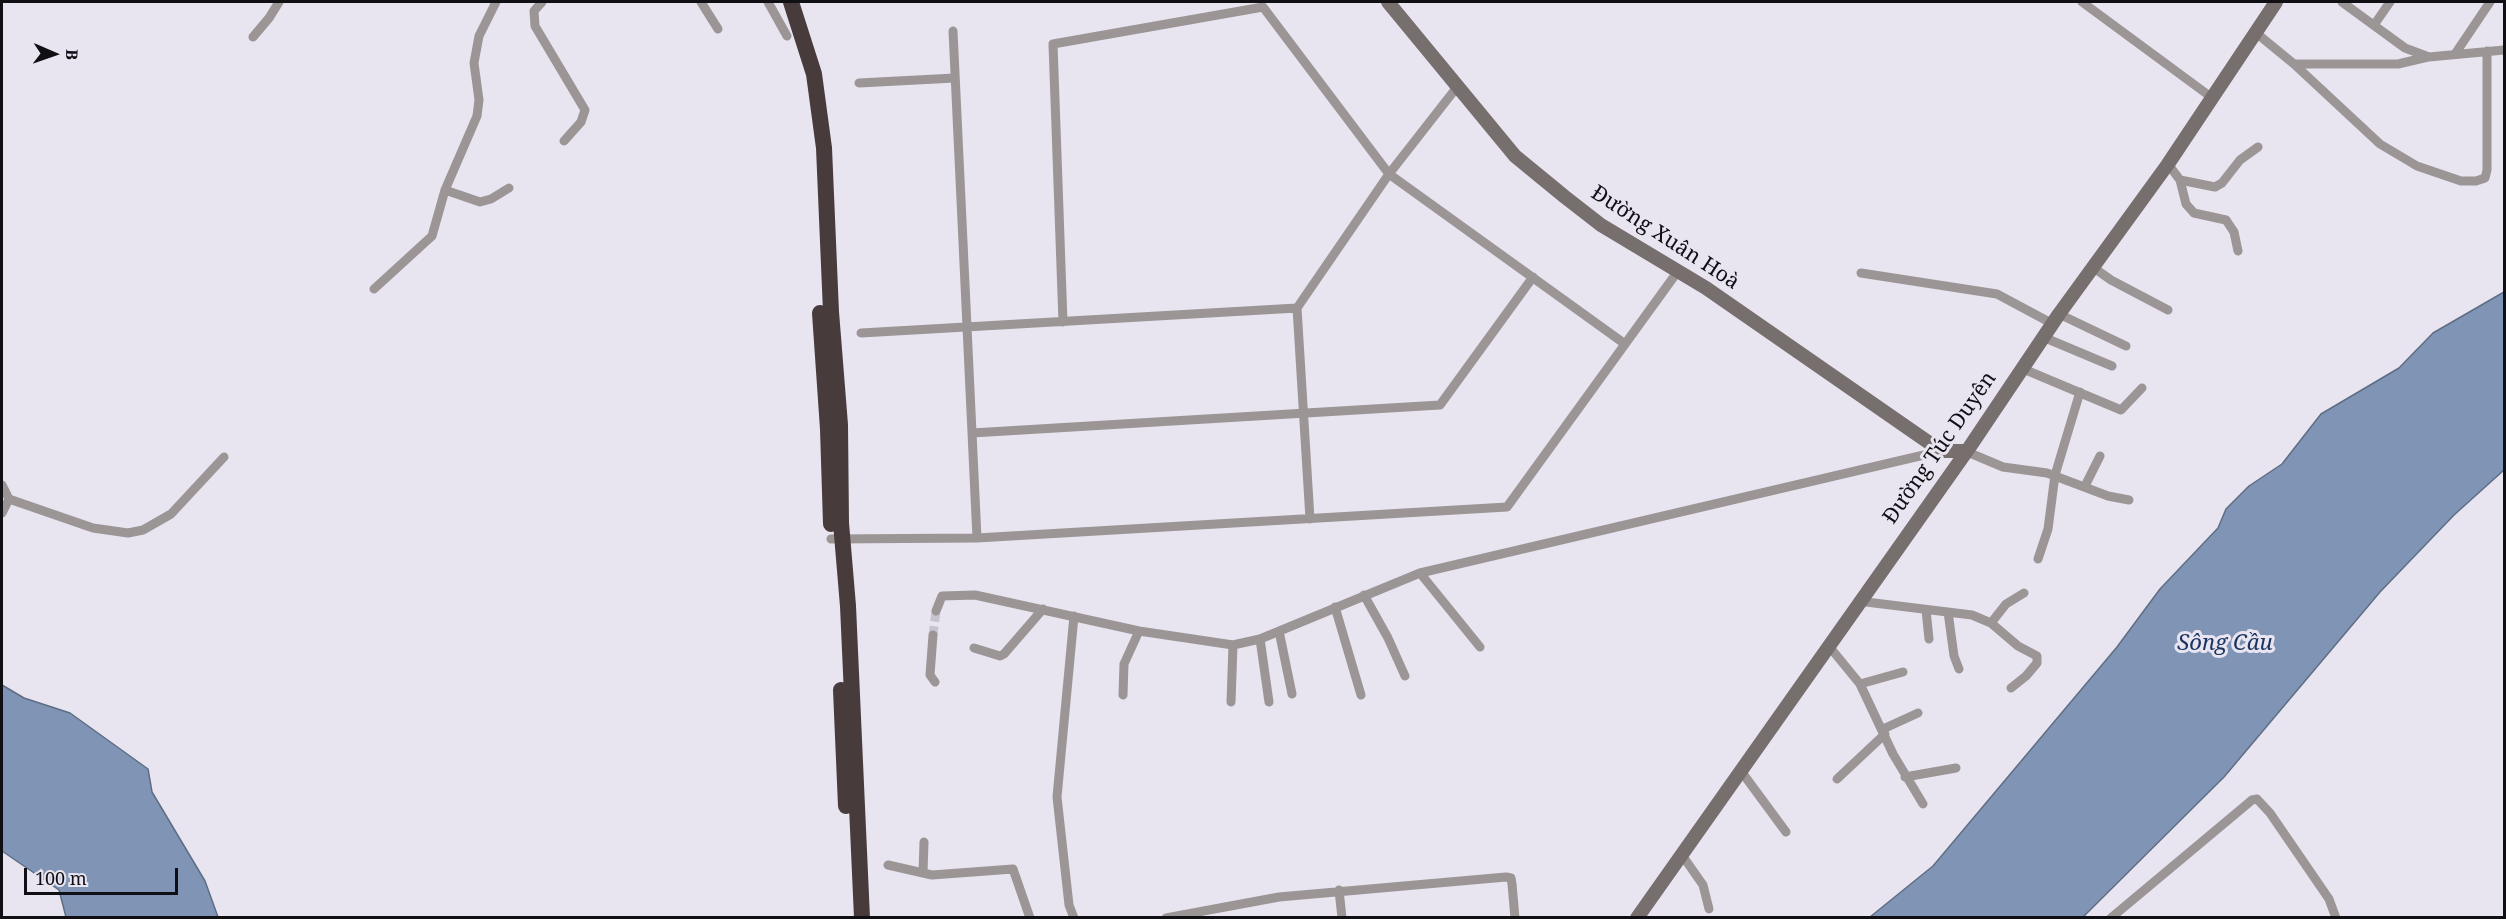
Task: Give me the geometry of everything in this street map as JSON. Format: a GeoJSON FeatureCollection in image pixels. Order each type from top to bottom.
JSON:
{"type":"FeatureCollection","features":[{"type":"Feature","properties":{"kind":"highway"},"geometry":{"type":"LineString","coordinates":[[782,2],[798,48],[810,109],[816,183],[820,312],[828,429],[854,715],[861,918]]}},
{"type":"Feature","properties":{"kind":"highway"},"geometry":{"type":"LineString","coordinates":[[791,2],[814,74],[821,121],[840,425],[837,539],[839,651],[851,918]]}},
{"type":"Feature","properties":{"kind":"street"},"geometry":{"type":"LineString","coordinates":[[253,37],[279,2]]}},
{"type":"Feature","properties":{"kind":"street"},"geometry":{"type":"LineString","coordinates":[[374,289],[432,236],[445,190],[477,116],[474,63],[478,36],[496,2]]}},
{"type":"Feature","properties":{"kind":"street"},"geometry":{"type":"LineString","coordinates":[[542,2],[534,11],[532,18],[535,26],[585,110],[581,122],[564,141]]}},
{"type":"Feature","properties":{"kind":"street"},"geometry":{"type":"LineString","coordinates":[[701,2],[718,29]]}},
{"type":"Feature","properties":{"kind":"street"},"geometry":{"type":"LineString","coordinates":[[768,2],[787,36]]}},
{"type":"Feature","properties":{"kind":"street","name":"Đường Xuân Hoà"},"geometry":{"type":"LineString","coordinates":[[1388,2],[1515,156],[1601,225],[1707,288],[1941,451]]}},
{"type":"Feature","properties":{"kind":"street"},"geometry":{"type":"LineString","coordinates":[[2082,2],[2211,97]]}},
{"type":"Feature","properties":{"kind":"street","name":"Đường Túc Duyên"},"geometry":{"type":"LineString","coordinates":[[1637,918],[2021,368],[2168,164],[2276,2]]}},
{"type":"Feature","properties":{"kind":"street"},"geometry":{"type":"LineString","coordinates":[[2342,2],[2405,48],[2429,57]]}},
{"type":"Feature","properties":{"kind":"street"},"geometry":{"type":"LineString","coordinates":[[2374,25],[2390,2]]}},
{"type":"Feature","properties":{"kind":"street"},"geometry":{"type":"LineString","coordinates":[[2455,54],[2490,2]]}},
{"type":"Feature","properties":{"kind":"street"},"geometry":{"type":"LineString","coordinates":[[1063,322],[1053,44],[1263,7],[1389,174],[1625,344]]}},
{"type":"Feature","properties":{"kind":"street"},"geometry":{"type":"LineString","coordinates":[[953,31],[977,538]]}},
{"type":"Feature","properties":{"kind":"street"},"geometry":{"type":"LineString","coordinates":[[2255,32],[2294,64],[2380,144],[2442,176],[2476,181],[2485,178],[2487,164],[2487,51]]}},
{"type":"Feature","properties":{"kind":"street"},"geometry":{"type":"LineString","coordinates":[[2294,64],[2398,64],[2429,57],[2505,50]]}},
{"type":"Feature","properties":{"kind":"street"},"geometry":{"type":"LineString","coordinates":[[859,83],[955,78]]}},
{"type":"Feature","properties":{"kind":"street"},"geometry":{"type":"LineString","coordinates":[[1310,519],[1297,308],[1389,174],[1457,87]]}},
{"type":"Feature","properties":{"kind":"street"},"geometry":{"type":"LineString","coordinates":[[2180,180],[2215,187],[2222,183],[2240,159],[2258,147]]}},
{"type":"Feature","properties":{"kind":"street"},"geometry":{"type":"LineString","coordinates":[[2168,164],[2180,180],[2186,204],[2194,213],[2226,220],[2234,232],[2238,251]]}},
{"type":"Feature","properties":{"kind":"street"},"geometry":{"type":"LineString","coordinates":[[445,190],[480,202],[491,199],[509,188]]}},
{"type":"Feature","properties":{"kind":"street"},"geometry":{"type":"LineString","coordinates":[[2094,268],[2111,280],[2168,310]]}},
{"type":"Feature","properties":{"kind":"street"},"geometry":{"type":"LineString","coordinates":[[837,539],[977,538],[1507,507],[1678,271]]}},
{"type":"Feature","properties":{"kind":"street"},"geometry":{"type":"LineString","coordinates":[[1861,273],[1996,294],[2126,346]]}},
{"type":"Feature","properties":{"kind":"street"},"geometry":{"type":"LineString","coordinates":[[972,433],[1440,405],[1533,277]]}},
{"type":"Feature","properties":{"kind":"street"},"geometry":{"type":"LineString","coordinates":[[861,333],[1297,308]]}},
{"type":"Feature","properties":{"kind":"street"},"geometry":{"type":"LineString","coordinates":[[2043,337],[2112,366]]}},
{"type":"Feature","properties":{"kind":"street"},"geometry":{"type":"LineString","coordinates":[[2021,368],[2121,410],[2142,388]]}},
{"type":"Feature","properties":{"kind":"street"},"geometry":{"type":"LineString","coordinates":[[2038,559],[2047,536],[2055,475],[2080,392]]}},
{"type":"Feature","properties":{"kind":"street"},"geometry":{"type":"LineString","coordinates":[[936,610],[942,596],[969,595],[1138,631],[1233,645],[1260,639],[1420,573],[1941,451],[1965,451],[2004,467],[2055,475],[2108,496],[2129,500]]}},
{"type":"Feature","properties":{"kind":"street"},"geometry":{"type":"LineString","coordinates":[[2085,486],[2100,456]]}},
{"type":"Feature","properties":{"kind":"street"},"geometry":{"type":"LineString","coordinates":[[2,485],[9,499],[93,528],[128,533],[143,530],[171,514],[224,457]]}},
{"type":"Feature","properties":{"kind":"street"},"geometry":{"type":"LineString","coordinates":[[2,513],[9,499]]}},
{"type":"Feature","properties":{"kind":"street"},"geometry":{"type":"LineString","coordinates":[[1420,573],[1480,647]]}},
{"type":"Feature","properties":{"kind":"street"},"geometry":{"type":"LineString","coordinates":[[1991,623],[2006,604],[2024,593]]}},
{"type":"Feature","properties":{"kind":"street"},"geometry":{"type":"LineString","coordinates":[[1364,596],[1388,638],[1405,676]]}},
{"type":"Feature","properties":{"kind":"street"},"geometry":{"type":"LineString","coordinates":[[1858,601],[1972,615],[1991,623],[2018,646],[2037,656],[2037,663],[2011,688]]}},
{"type":"Feature","properties":{"kind":"street"},"geometry":{"type":"LineString","coordinates":[[1335,607],[1360,695]]}},
{"type":"Feature","properties":{"kind":"street"},"geometry":{"type":"LineString","coordinates":[[974,648],[1000,656],[1004,654],[1042,609]]}},
{"type":"Feature","properties":{"kind":"street"},"geometry":{"type":"LineString","coordinates":[[1926,609],[1929,639]]}},
{"type":"Feature","properties":{"kind":"street"},"geometry":{"type":"LineString","coordinates":[[1948,612],[1954,656],[1959,669]]}},
{"type":"Feature","properties":{"kind":"street"},"geometry":{"type":"LineString","coordinates":[[1074,616],[1057,797],[1069,905],[1074,918]]}},
{"type":"Feature","properties":{"kind":"street"},"geometry":{"type":"LineString","coordinates":[[1123,695],[1124,663],[1138,631]]}},
{"type":"Feature","properties":{"kind":"street"},"geometry":{"type":"LineString","coordinates":[[1279,631],[1292,694]]}},
{"type":"Feature","properties":{"kind":"street"},"geometry":{"type":"LineString","coordinates":[[933,634],[930,675],[935,682]]}},
{"type":"Feature","properties":{"kind":"street"},"geometry":{"type":"LineString","coordinates":[[1260,639],[1269,702]]}},
{"type":"Feature","properties":{"kind":"street"},"geometry":{"type":"LineString","coordinates":[[1231,702],[1233,645]]}},
{"type":"Feature","properties":{"kind":"street"},"geometry":{"type":"LineString","coordinates":[[1828,645],[1860,684],[1905,777],[1923,804]]}},
{"type":"Feature","properties":{"kind":"street"},"geometry":{"type":"LineString","coordinates":[[1860,684],[1903,672]]}},
{"type":"Feature","properties":{"kind":"street"},"geometry":{"type":"LineString","coordinates":[[1837,779],[1884,732],[1918,713]]}},
{"type":"Feature","properties":{"kind":"street"},"geometry":{"type":"LineString","coordinates":[[1905,777],[1956,768]]}},
{"type":"Feature","properties":{"kind":"street"},"geometry":{"type":"LineString","coordinates":[[1741,771],[1786,832]]}},
{"type":"Feature","properties":{"kind":"street"},"geometry":{"type":"LineString","coordinates":[[2110,918],[2252,800],[2257,799],[2270,813],[2329,899],[2336,918]]}},
{"type":"Feature","properties":{"kind":"street"},"geometry":{"type":"LineString","coordinates":[[923,873],[924,843]]}},
{"type":"Feature","properties":{"kind":"street"},"geometry":{"type":"LineString","coordinates":[[1682,855],[1703,885],[1709,909]]}},
{"type":"Feature","properties":{"kind":"street"},"geometry":{"type":"LineString","coordinates":[[888,865],[939,876],[1013,869],[1030,918]]}},
{"type":"Feature","properties":{"kind":"street"},"geometry":{"type":"LineString","coordinates":[[1166,918],[1212,913],[1339,891],[1506,877],[1511,879],[1515,918]]}},
{"type":"Feature","properties":{"kind":"street"},"geometry":{"type":"LineString","coordinates":[[1339,891],[1342,918]]}},
{"type":"Feature","properties":{"kind":"water","name":"Sông Cầu"},"geometry":{"type":"Polygon","coordinates":[[[2504,292],[2504,470],[2454,515],[2380,592],[2224,777],[2083,917],[1870,917],[1933,866],[2117,647],[2160,589],[2218,528],[2226,509],[2249,486],[2282,464],[2321,414],[2399,368],[2433,333],[2504,292]]]}},
{"type":"Feature","properties":{"kind":"water"},"geometry":{"type":"Polygon","coordinates":[[[2,685],[24,698],[70,713],[148,769],[152,792],[205,881],[218,917],[66,917],[59,890],[2,851],[2,685]]]}},
{"type":"Feature","properties":{"kind":"tunnel"},"geometry":{"type":"LineString","coordinates":[[933,635],[936,611]]}}]}
